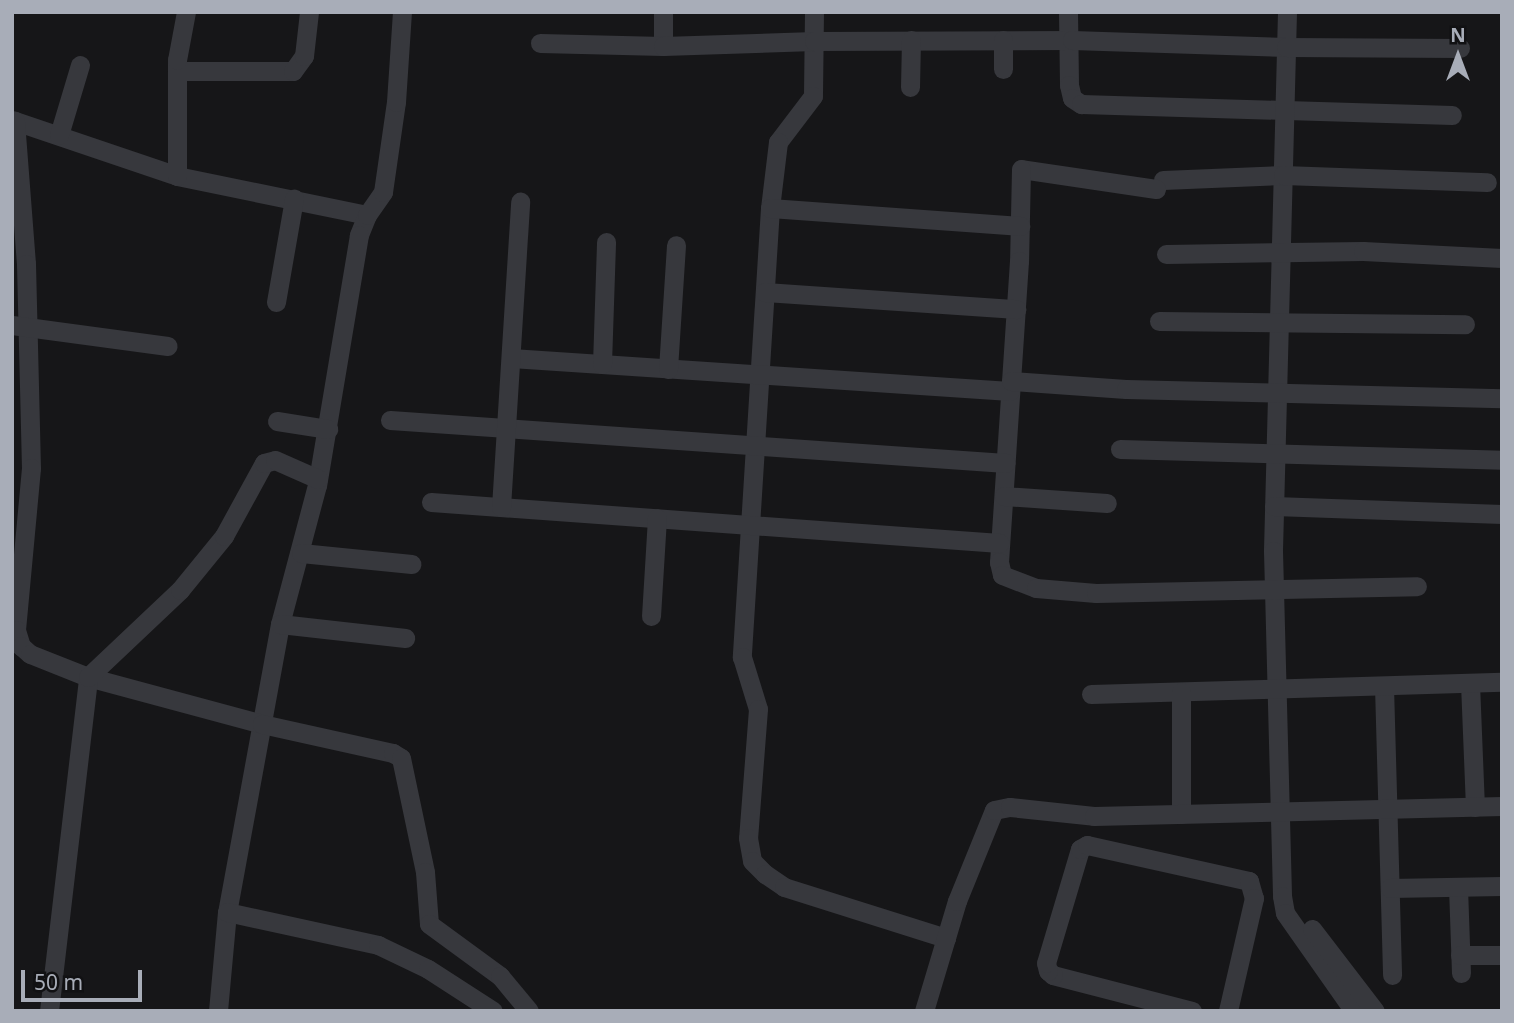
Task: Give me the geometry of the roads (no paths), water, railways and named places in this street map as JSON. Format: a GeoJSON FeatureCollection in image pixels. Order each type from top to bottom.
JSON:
{"type":"FeatureCollection","features":[{"type":"Feature","properties":{"kind":"street"},"geometry":{"type":"LineString","coordinates":[[177,176],[177,71],[186,12]]}},
{"type":"Feature","properties":{"kind":"street"},"geometry":{"type":"LineString","coordinates":[[177,71],[293,71],[303,56],[309,12]]}},
{"type":"Feature","properties":{"kind":"street"},"geometry":{"type":"LineString","coordinates":[[219,1011],[226,912],[280,624],[301,553],[318,479],[359,236],[367,215],[383,192],[396,102],[402,12]]}},
{"type":"Feature","properties":{"kind":"street"},"geometry":{"type":"LineString","coordinates":[[663,12],[663,46]]}},
{"type":"Feature","properties":{"kind":"street"},"geometry":{"type":"LineString","coordinates":[[814,12],[813,96],[778,142],[770,208],[742,657],[758,709],[748,838],[751,861],[785,887],[946,938]]}},
{"type":"Feature","properties":{"kind":"street"},"geometry":{"type":"LineString","coordinates":[[1068,12],[1069,85],[1072,98],[1081,104],[1452,115]]}},
{"type":"Feature","properties":{"kind":"street"},"geometry":{"type":"LineString","coordinates":[[1287,12],[1274,506],[1276,690],[1283,900],[1285,913],[1354,1011]]}},
{"type":"Feature","properties":{"kind":"street"},"geometry":{"type":"LineString","coordinates":[[910,87],[911,40]]}},
{"type":"Feature","properties":{"kind":"street"},"geometry":{"type":"LineString","coordinates":[[1003,40],[1003,69]]}},
{"type":"Feature","properties":{"kind":"street"},"geometry":{"type":"LineString","coordinates":[[540,43],[663,46],[814,41],[1069,40],[1286,47],[1460,48]]}},
{"type":"Feature","properties":{"kind":"street"},"geometry":{"type":"LineString","coordinates":[[59,135],[80,65]]}},
{"type":"Feature","properties":{"kind":"street"},"geometry":{"type":"LineString","coordinates":[[367,215],[177,176],[14,120],[20,325],[31,468],[17,638],[30,654],[88,677],[262,724],[393,753],[401,758],[425,872],[429,924],[500,976],[529,1011]]}},
{"type":"Feature","properties":{"kind":"street"},"geometry":{"type":"LineString","coordinates":[[1417,586],[1096,593],[1035,588],[1002,575],[1000,543],[1016,309],[1021,169],[1160,185],[1283,175],[1487,182]]}},
{"type":"Feature","properties":{"kind":"street"},"geometry":{"type":"LineString","coordinates":[[276,302],[294,200]]}},
{"type":"Feature","properties":{"kind":"street"},"geometry":{"type":"LineString","coordinates":[[501,507],[520,202]]}},
{"type":"Feature","properties":{"kind":"street"},"geometry":{"type":"LineString","coordinates":[[770,208],[1020,226]]}},
{"type":"Feature","properties":{"kind":"street"},"geometry":{"type":"LineString","coordinates":[[602,364],[606,243]]}},
{"type":"Feature","properties":{"kind":"street"},"geometry":{"type":"LineString","coordinates":[[668,369],[676,245]]}},
{"type":"Feature","properties":{"kind":"street"},"geometry":{"type":"LineString","coordinates":[[1166,254],[1363,251],[1502,258]]}},
{"type":"Feature","properties":{"kind":"street"},"geometry":{"type":"LineString","coordinates":[[765,292],[1016,309]]}},
{"type":"Feature","properties":{"kind":"street"},"geometry":{"type":"LineString","coordinates":[[1159,321],[1465,324]]}},
{"type":"Feature","properties":{"kind":"street"},"geometry":{"type":"LineString","coordinates":[[20,325],[168,346]]}},
{"type":"Feature","properties":{"kind":"street"},"geometry":{"type":"LineString","coordinates":[[510,358],[668,369],[1011,386],[1502,398]]}},
{"type":"Feature","properties":{"kind":"street"},"geometry":{"type":"LineString","coordinates":[[390,420],[1006,463]]}},
{"type":"Feature","properties":{"kind":"street"},"geometry":{"type":"LineString","coordinates":[[277,421],[328,429]]}},
{"type":"Feature","properties":{"kind":"street"},"geometry":{"type":"LineString","coordinates":[[1120,449],[1502,460]]}},
{"type":"Feature","properties":{"kind":"street"},"geometry":{"type":"LineString","coordinates":[[49,1011],[88,677],[189,579],[224,536],[264,463],[275,460],[318,479]]}},
{"type":"Feature","properties":{"kind":"street"},"geometry":{"type":"LineString","coordinates":[[1004,496],[1107,503]]}},
{"type":"Feature","properties":{"kind":"street"},"geometry":{"type":"LineString","coordinates":[[431,502],[1000,543]]}},
{"type":"Feature","properties":{"kind":"street"},"geometry":{"type":"LineString","coordinates":[[1274,506],[1502,514]]}},
{"type":"Feature","properties":{"kind":"street"},"geometry":{"type":"LineString","coordinates":[[650,616],[657,518]]}},
{"type":"Feature","properties":{"kind":"street"},"geometry":{"type":"LineString","coordinates":[[301,553],[411,564]]}},
{"type":"Feature","properties":{"kind":"street"},"geometry":{"type":"LineString","coordinates":[[280,624],[405,638]]}},
{"type":"Feature","properties":{"kind":"street"},"geometry":{"type":"LineString","coordinates":[[1091,694],[1502,682]]}},
{"type":"Feature","properties":{"kind":"street"},"geometry":{"type":"LineString","coordinates":[[1470,683],[1475,807]]}},
{"type":"Feature","properties":{"kind":"street"},"geometry":{"type":"LineString","coordinates":[[1384,686],[1392,975]]}},
{"type":"Feature","properties":{"kind":"street"},"geometry":{"type":"LineString","coordinates":[[1181,692],[1181,814]]}},
{"type":"Feature","properties":{"kind":"street"},"geometry":{"type":"LineString","coordinates":[[924,1011],[957,901],[994,810],[1010,807],[1094,816],[1502,806]]}},
{"type":"Feature","properties":{"kind":"street"},"geometry":{"type":"LineString","coordinates":[[1192,1011],[1054,975],[1048,971],[1046,963],[1076,856],[1087,845],[1243,877],[1249,881],[1254,898],[1228,1011]]}},
{"type":"Feature","properties":{"kind":"street"},"geometry":{"type":"LineString","coordinates":[[1390,888],[1502,886]]}},
{"type":"Feature","properties":{"kind":"street"},"geometry":{"type":"LineString","coordinates":[[1458,887],[1460,964],[1502,954]]}},
{"type":"Feature","properties":{"kind":"street"},"geometry":{"type":"LineString","coordinates":[[1254,898],[1283,900],[1294,906],[1375,1011]]}},
{"type":"Feature","properties":{"kind":"street"},"geometry":{"type":"LineString","coordinates":[[226,912],[378,946],[439,975],[493,1011]]}}]}
